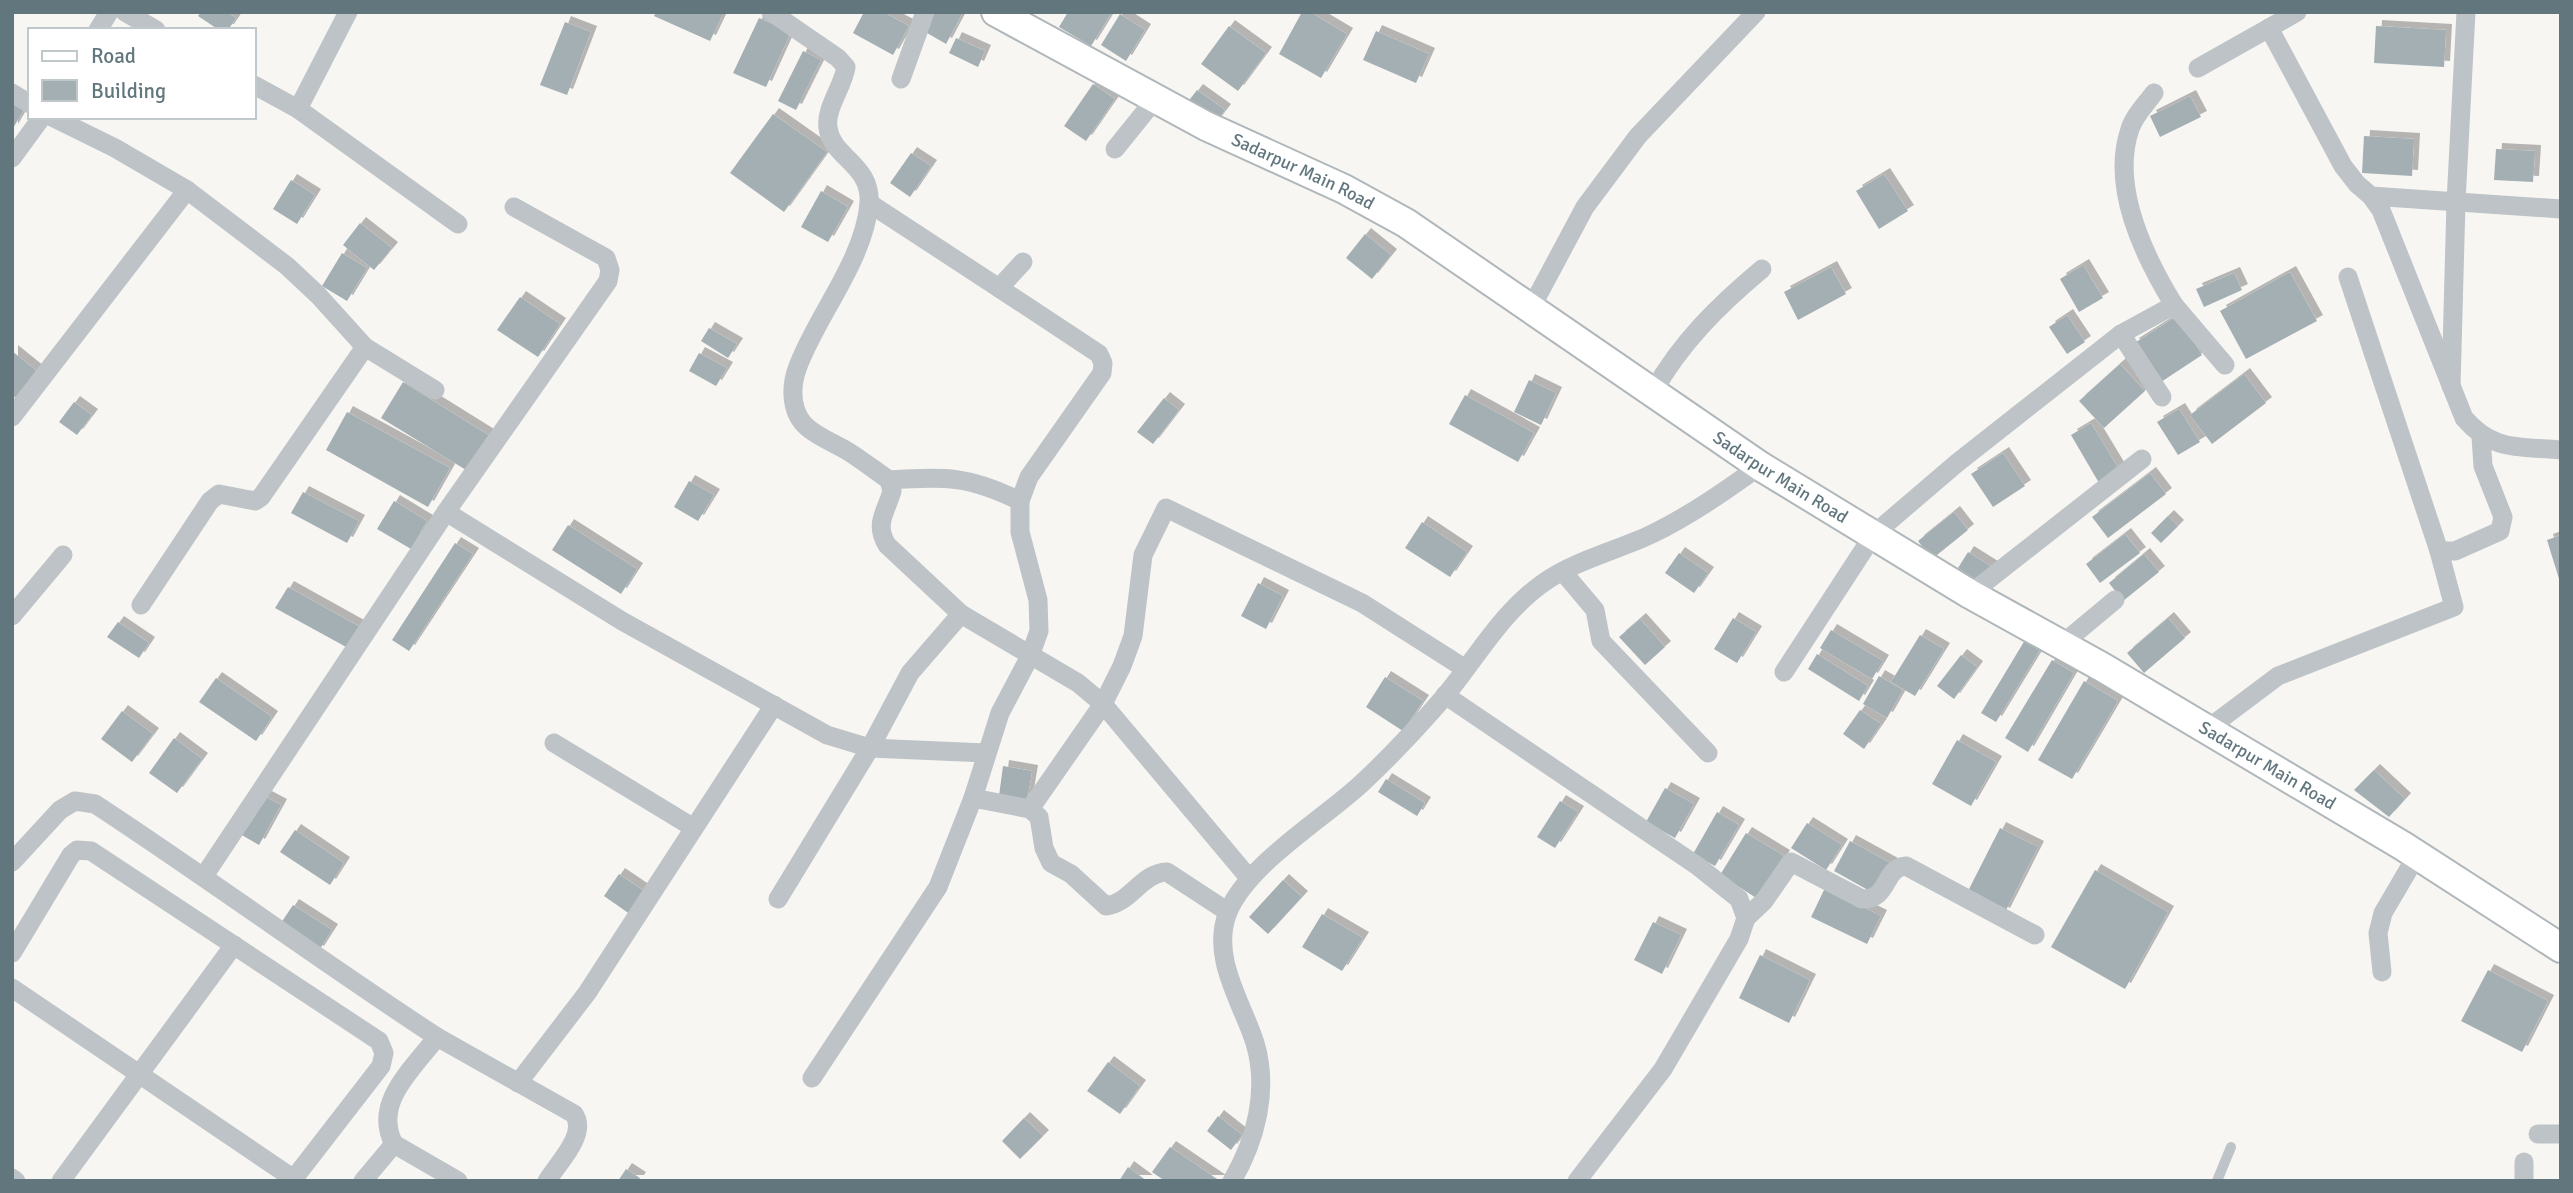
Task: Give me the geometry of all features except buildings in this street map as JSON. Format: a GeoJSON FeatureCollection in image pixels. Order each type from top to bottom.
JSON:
{"type":"FeatureCollection","features":[{"type":"Feature","properties":{"kind":"street"},"geometry":{"type":"LineString","coordinates":[[99,28],[109,12]]}},
{"type":"Feature","properties":{"kind":"street"},"geometry":{"type":"LineString","coordinates":[[125,12],[153,28]]}},
{"type":"Feature","properties":{"kind":"street"},"geometry":{"type":"LineString","coordinates":[[298,109],[348,12]]}},
{"type":"Feature","properties":{"kind":"street"},"geometry":{"type":"LineString","coordinates":[[771,12],[838,58],[846,67],[827,127],[833,141],[861,170],[867,185],[869,204],[865,223],[838,288],[796,370],[792,396],[796,413],[808,428],[888,480],[961,478],[989,486],[1020,502]]}},
{"type":"Feature","properties":{"kind":"street"},"geometry":{"type":"LineString","coordinates":[[901,79],[925,12]]}},
{"type":"Feature","properties":{"kind":"street","name":"Sadarpur Main Road"},"geometry":{"type":"LineString","coordinates":[[996,12],[1157,97],[1206,126],[1344,189],[1406,223],[1760,466],[1970,594],[2417,855],[2559,944]]}},
{"type":"Feature","properties":{"kind":"street"},"geometry":{"type":"LineString","coordinates":[[1531,309],[1585,207],[1638,136],[1756,12]]}},
{"type":"Feature","properties":{"kind":"street"},"geometry":{"type":"LineString","coordinates":[[2198,68],[2297,12]]}},
{"type":"Feature","properties":{"kind":"street"},"geometry":{"type":"LineString","coordinates":[[2451,386],[2456,202],[2466,12]]}},
{"type":"Feature","properties":{"kind":"street"},"geometry":{"type":"LineString","coordinates":[[2269,29],[2343,166],[2381,210],[2464,418],[2481,437],[2506,445],[2561,450]]}},
{"type":"Feature","properties":{"kind":"street"},"geometry":{"type":"LineString","coordinates":[[256,86],[298,109],[458,224]]}},
{"type":"Feature","properties":{"kind":"street"},"geometry":{"type":"LineString","coordinates":[[12,93],[28,103]]}},
{"type":"Feature","properties":{"kind":"street"},"geometry":{"type":"LineString","coordinates":[[2154,93],[2130,127],[2123,156],[2130,206],[2148,262],[2174,305],[2225,365]]}},
{"type":"Feature","properties":{"kind":"street"},"geometry":{"type":"LineString","coordinates":[[1115,149],[1157,97]]}},
{"type":"Feature","properties":{"kind":"street"},"geometry":{"type":"LineString","coordinates":[[12,159],[40,119]]}},
{"type":"Feature","properties":{"kind":"street"},"geometry":{"type":"LineString","coordinates":[[56,119],[115,148],[187,190],[286,266],[318,295],[365,346],[435,390]]}},
{"type":"Feature","properties":{"kind":"street"},"geometry":{"type":"LineString","coordinates":[[12,417],[187,190]]}},
{"type":"Feature","properties":{"kind":"street"},"geometry":{"type":"LineString","coordinates":[[2371,196],[2561,209]]}},
{"type":"Feature","properties":{"kind":"street"},"geometry":{"type":"LineString","coordinates":[[812,1078],[929,903],[973,798],[986,754],[1012,686],[1030,656],[1039,631],[1038,600],[1020,532],[1020,502],[1029,477],[1102,373],[1103,363],[1099,354],[869,204]]}},
{"type":"Feature","properties":{"kind":"street"},"geometry":{"type":"LineString","coordinates":[[204,876],[446,512],[608,281],[610,270],[606,258],[514,207]]}},
{"type":"Feature","properties":{"kind":"street"},"geometry":{"type":"LineString","coordinates":[[999,288],[1023,262]]}},
{"type":"Feature","properties":{"kind":"street"},"geometry":{"type":"LineString","coordinates":[[1653,392],[1671,361],[1693,333],[1762,268]]}},
{"type":"Feature","properties":{"kind":"street"},"geometry":{"type":"LineString","coordinates":[[2206,730],[2278,676],[2454,607],[2439,551],[2348,277]]}},
{"type":"Feature","properties":{"kind":"street"},"geometry":{"type":"LineString","coordinates":[[1784,672],[1874,534],[1957,463],[2121,334],[2174,305]]}},
{"type":"Feature","properties":{"kind":"street"},"geometry":{"type":"LineString","coordinates":[[2121,334],[2162,397]]}},
{"type":"Feature","properties":{"kind":"street"},"geometry":{"type":"LineString","coordinates":[[141,605],[210,501],[219,494],[255,500],[261,497],[365,346]]}},
{"type":"Feature","properties":{"kind":"street"},"geometry":{"type":"LineString","coordinates":[[2439,551],[2455,551],[2500,531],[2503,517],[2483,466],[2481,437]]}},
{"type":"Feature","properties":{"kind":"street"},"geometry":{"type":"LineString","coordinates":[[1970,594],[2142,459]]}},
{"type":"Feature","properties":{"kind":"street"},"geometry":{"type":"LineString","coordinates":[[1233,1181],[1258,1122],[1261,1088],[1256,1046],[1225,965],[1223,936],[1228,912],[1249,878],[1362,783],[1445,695],[1517,603],[1547,579],[1652,534],[1712,502],[1760,466]]}},
{"type":"Feature","properties":{"kind":"street"},"geometry":{"type":"LineString","coordinates":[[888,480],[892,491],[880,519],[879,532],[887,545],[961,614],[1078,683],[1103,704],[1249,878]]}},
{"type":"Feature","properties":{"kind":"street"},"geometry":{"type":"LineString","coordinates":[[1030,808],[1103,704],[1122,666],[1133,636],[1143,555],[1166,508],[1362,603],[1464,668]]}},
{"type":"Feature","properties":{"kind":"street"},"geometry":{"type":"LineString","coordinates":[[446,512],[622,621],[827,735],[870,748],[986,754]]}},
{"type":"Feature","properties":{"kind":"street"},"geometry":{"type":"LineString","coordinates":[[12,617],[63,555]]}},
{"type":"Feature","properties":{"kind":"street"},"geometry":{"type":"LineString","coordinates":[[1563,572],[1595,610],[1601,641],[1709,753]]}},
{"type":"Feature","properties":{"kind":"street"},"geometry":{"type":"LineString","coordinates":[[2061,645],[2115,600]]}},
{"type":"Feature","properties":{"kind":"street"},"geometry":{"type":"LineString","coordinates":[[778,899],[870,748],[911,673],[961,614]]}},
{"type":"Feature","properties":{"kind":"street"},"geometry":{"type":"LineString","coordinates":[[1445,695],[1699,867],[1739,899],[1746,918]]}},
{"type":"Feature","properties":{"kind":"street"},"geometry":{"type":"LineString","coordinates":[[518,1083],[587,993],[774,705]]}},
{"type":"Feature","properties":{"kind":"street"},"geometry":{"type":"LineString","coordinates":[[554,743],[694,828]]}},
{"type":"Feature","properties":{"kind":"street"},"geometry":{"type":"LineString","coordinates":[[973,798],[1030,808],[1039,817],[1044,848],[1051,863],[1071,874],[1099,902],[1115,905],[1149,877],[1167,872],[1228,912]]}},
{"type":"Feature","properties":{"kind":"street"},"geometry":{"type":"LineString","coordinates":[[12,862],[60,810],[75,800],[95,804],[204,876],[329,967],[437,1037],[574,1114],[580,1122],[579,1132],[547,1181]]}},
{"type":"Feature","properties":{"kind":"street"},"geometry":{"type":"LineString","coordinates":[[12,953],[71,855],[77,850],[90,851],[379,1041],[384,1053],[381,1066],[293,1180],[12,988]]}},
{"type":"Feature","properties":{"kind":"street"},"geometry":{"type":"LineString","coordinates":[[2382,972],[2378,933],[2383,913],[2417,855]]}},
{"type":"Feature","properties":{"kind":"street"},"geometry":{"type":"LineString","coordinates":[[1584,1178],[1663,1069],[1740,939],[1746,918],[1764,901],[1791,862],[1861,899],[1872,899],[1879,894],[1895,870],[1906,866],[2035,934]]}},
{"type":"Feature","properties":{"kind":"street"},"geometry":{"type":"LineString","coordinates":[[61,1181],[234,945]]}},
{"type":"Feature","properties":{"kind":"street"},"geometry":{"type":"LineString","coordinates":[[437,1037],[393,1094],[386,1115],[387,1131],[394,1144],[458,1181]]}},
{"type":"Feature","properties":{"kind":"street"},"geometry":{"type":"LineString","coordinates":[[2538,1134],[2561,1134]]}},
{"type":"Feature","properties":{"kind":"street"},"geometry":{"type":"LineString","coordinates":[[363,1181],[394,1144]]}},
{"type":"Feature","properties":{"kind":"lane"},"geometry":{"type":"LineString","coordinates":[[2217,1181],[2231,1147]]}}]}
